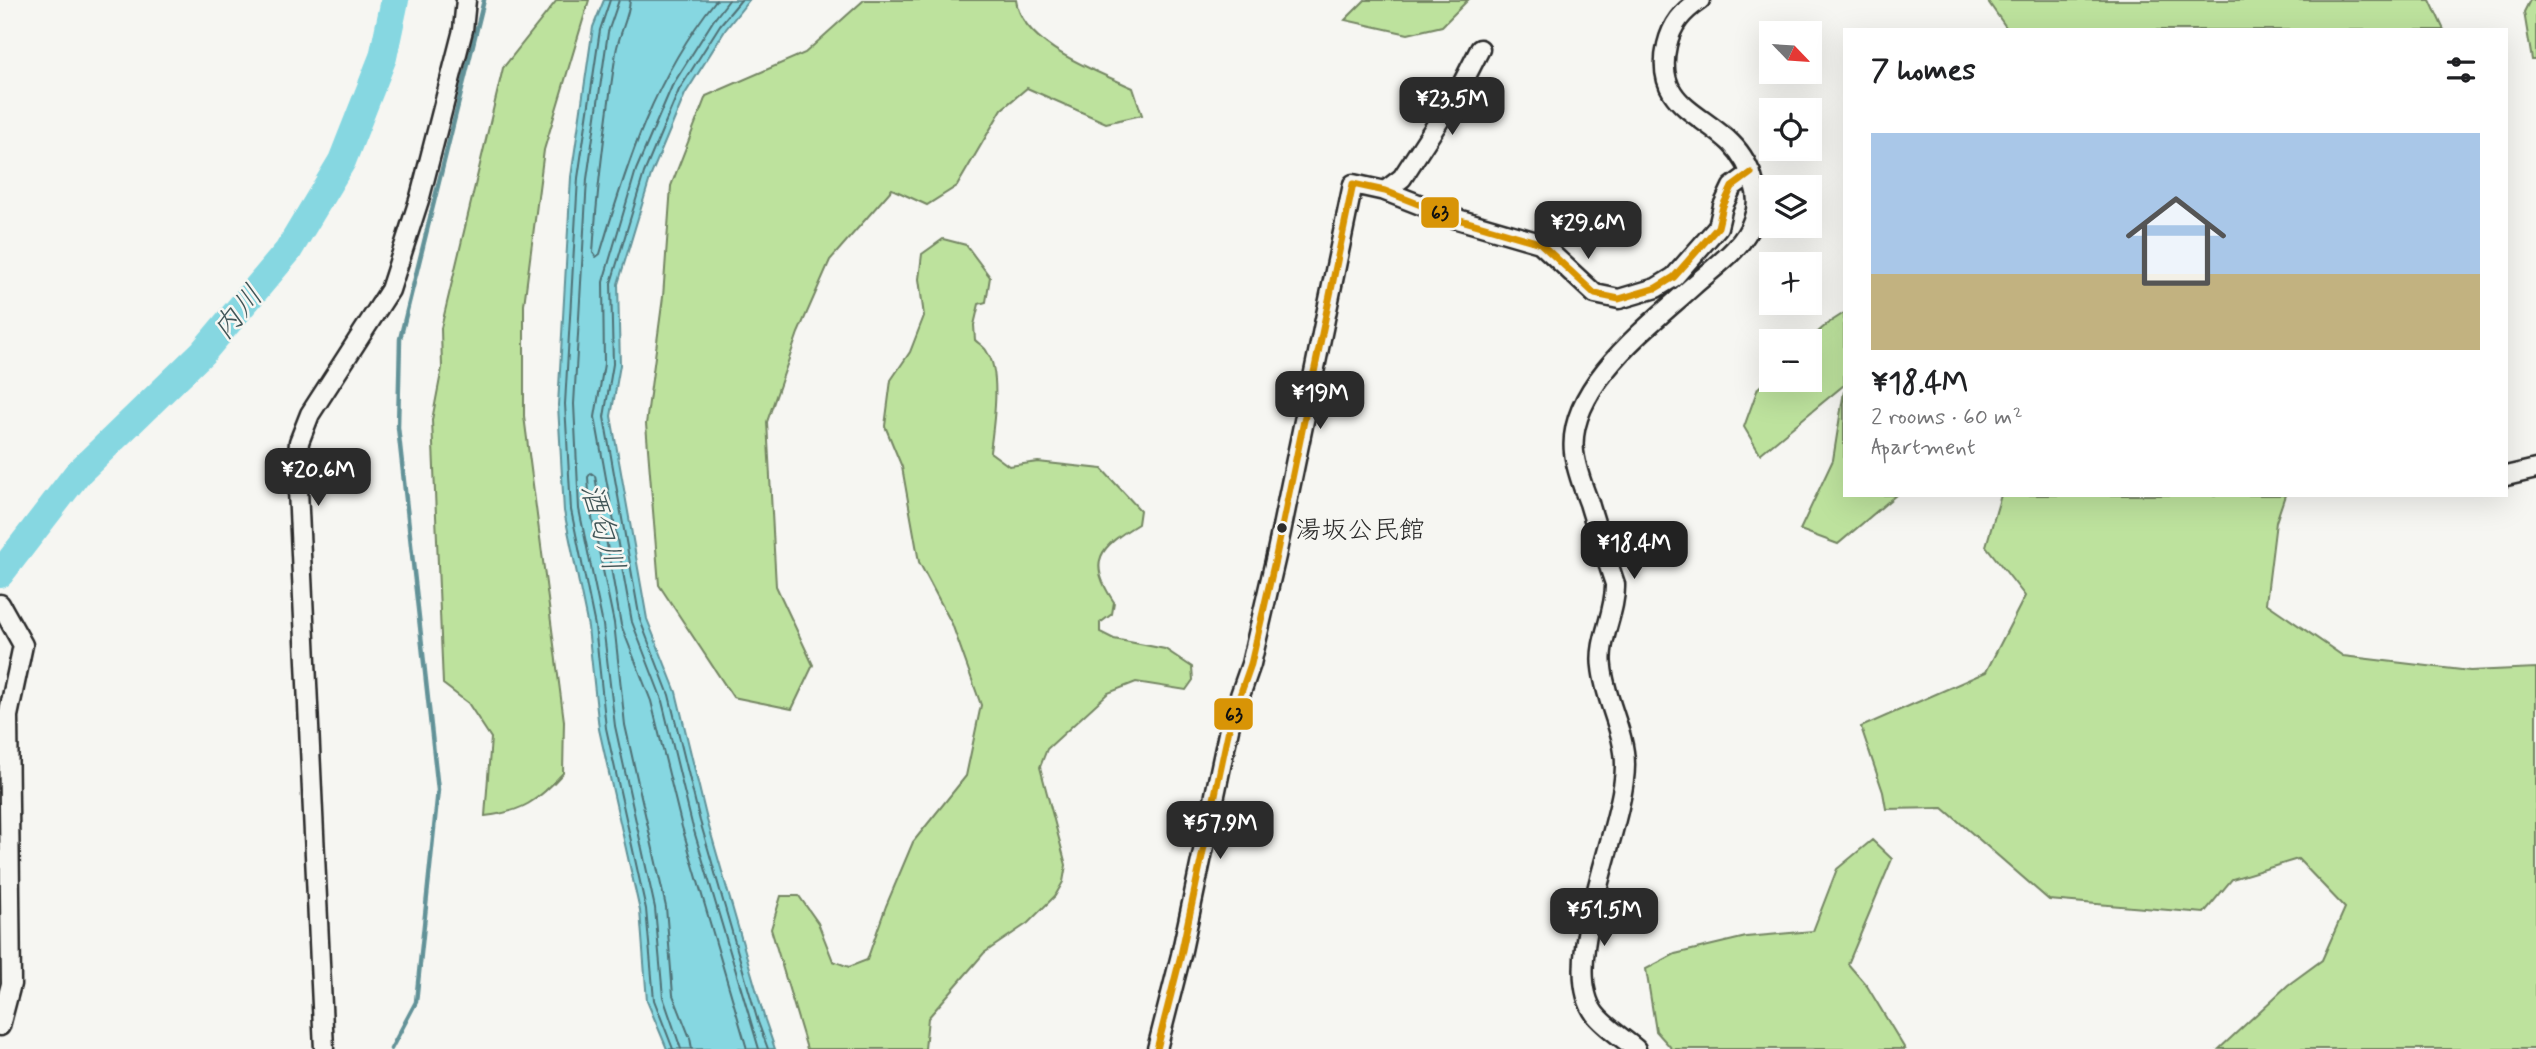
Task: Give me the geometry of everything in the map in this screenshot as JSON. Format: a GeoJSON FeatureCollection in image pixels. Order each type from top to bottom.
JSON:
{"type":"FeatureCollection","features":[{"type":"Feature","properties":{"kind":"street"},"geometry":{"type":"LineString","coordinates":[[324,1049],[297,468],[299,442],[324,388],[369,325],[390,290],[420,197],[463,30],[466,0]]}},
{"type":"Feature","properties":{"kind":"street"},"geometry":{"type":"LineString","coordinates":[[1636,1049],[1595,1013],[1587,992],[1583,961],[1589,921],[1616,824],[1625,765],[1623,746],[1601,667],[1602,652],[1616,599],[1615,584],[1578,470],[1574,438],[1588,394],[1599,377],[1738,246],[1756,209],[1756,189],[1743,157],[1730,142],[1679,103],[1667,81],[1665,52],[1672,27],[1686,9],[1700,0]]}},
{"type":"Feature","properties":{"kind":"street"},"geometry":{"type":"LineString","coordinates":[[1385,191],[1402,178],[1459,90],[1480,49]]}},
{"type":"Feature","properties":{"kind":"street"},"geometry":{"type":"LineString","coordinates":[[1157,1049],[1181,955],[1230,724],[1251,664],[1273,569],[1353,184],[1385,191],[1454,218],[1540,243],[1595,294],[1619,299],[1656,288],[1675,277],[1718,227],[1723,206],[1732,187],[1751,173]]}},
{"type":"Feature","properties":{"kind":"street"},"geometry":{"type":"LineString","coordinates":[[2508,476],[2536,469]]}},
{"type":"Feature","properties":{"kind":"street"},"geometry":{"type":"LineString","coordinates":[[0,604],[23,645],[8,716],[11,984],[0,1026]]}},
{"type":"Feature","properties":{"kind":"green space"},"geometry":{"type":"Polygon","coordinates":[[[557,0],[589,0],[544,150],[524,305],[524,416],[564,721],[563,773],[529,804],[509,812],[485,816],[491,738],[468,703],[443,684],[432,420],[442,368],[441,328],[503,68],[557,0]]]}},
{"type":"Feature","properties":{"kind":"green space"},"geometry":{"type":"Polygon","coordinates":[[[864,0],[1016,0],[1021,16],[1046,43],[1081,65],[1133,88],[1142,115],[1106,123],[1027,88],[1002,109],[957,186],[927,205],[892,189],[830,260],[798,333],[767,422],[776,586],[813,665],[792,709],[733,697],[659,585],[646,424],[663,297],[671,186],[706,96],[805,53],[864,0]]]}},
{"type":"Feature","properties":{"kind":"green space"},"geometry":{"type":"Polygon","coordinates":[[[1365,0],[1468,0],[1442,26],[1408,34],[1345,20],[1365,0]]]}},
{"type":"Feature","properties":{"kind":"green space"},"geometry":{"type":"Polygon","coordinates":[[[1987,0],[2430,0],[2443,28],[2007,28],[1987,0]]]}},
{"type":"Feature","properties":{"kind":"green space"},"geometry":{"type":"Polygon","coordinates":[[[2530,0],[2536,0],[2536,60],[2532,60],[2524,12],[2530,0]]]}},
{"type":"Feature","properties":{"kind":"green space"},"geometry":{"type":"Polygon","coordinates":[[[943,239],[966,245],[990,277],[986,302],[979,304],[974,325],[975,340],[986,350],[994,373],[995,400],[990,452],[1009,466],[1038,462],[1102,469],[1140,510],[1138,524],[1114,540],[1101,556],[1101,576],[1114,602],[1112,614],[1100,623],[1100,632],[1114,639],[1165,649],[1192,667],[1193,680],[1186,690],[1136,682],[1108,693],[1047,749],[1040,767],[1066,865],[1063,882],[1055,896],[1028,923],[984,953],[928,1018],[925,1049],[807,1049],[771,929],[781,896],[799,896],[818,923],[833,961],[849,967],[867,960],[913,842],[966,776],[981,705],[952,624],[919,562],[902,467],[885,426],[891,380],[910,352],[924,316],[919,279],[922,254],[943,239]]]}},
{"type":"Feature","properties":{"kind":"green space"},"geometry":{"type":"Polygon","coordinates":[[[1843,314],[1843,386],[1760,454],[1744,427],[1758,388],[1759,392],[1822,392],[1821,329],[1843,314]]]}},
{"type":"Feature","properties":{"kind":"green space"},"geometry":{"type":"Polygon","coordinates":[[[1843,397],[1843,497],[1894,497],[1838,544],[1800,530],[1833,460],[1843,397]]]}},
{"type":"Feature","properties":{"kind":"green space"},"geometry":{"type":"Polygon","coordinates":[[[2000,497],[2284,497],[2276,522],[2266,603],[2343,656],[2470,671],[2536,668],[2536,1049],[2219,1049],[2288,985],[2322,960],[2345,908],[2298,859],[2232,879],[2204,913],[2049,900],[1943,808],[1886,809],[1861,727],[1986,672],[2025,596],[1986,546],[2000,497]]]}},
{"type":"Feature","properties":{"kind":"green space"},"geometry":{"type":"Polygon","coordinates":[[[1872,840],[1892,859],[1848,964],[1867,986],[1905,1049],[1672,1049],[1656,1031],[1646,969],[1675,954],[1746,937],[1813,931],[1837,869],[1872,840]]]}},
{"type":"Feature","properties":{"kind":"water","name":"酒匂川"},"geometry":{"type":"Polygon","coordinates":[[[604,0],[749,0],[726,29],[685,94],[651,175],[618,284],[620,365],[611,416],[647,619],[676,692],[707,820],[775,1049],[667,1049],[647,1001],[640,911],[599,729],[588,627],[564,511],[558,405],[571,177],[593,27],[604,0]]]}},
{"type":"Feature","properties":{"kind":"waterway","name":"内川"},"geometry":{"type":"LineString","coordinates":[[0,574],[77,474],[203,352],[288,251],[342,161],[383,57],[395,0]]}},
{"type":"Feature","properties":{"kind":"waterway"},"geometry":{"type":"LineString","coordinates":[[391,1049],[416,1002],[438,790],[398,427],[400,339],[484,0]]}},
{"type":"Feature","properties":{"kind":"transit line","name":"63"},"geometry":{"type":"LineString","coordinates":[[1157,1049],[1181,955],[1230,724],[1251,664],[1276,556],[1353,184],[1385,191],[1454,218],[1540,243],[1595,294],[1619,299],[1656,288],[1674,277],[1718,227],[1723,206],[1732,187],[1751,173]]}},
{"type":"Feature","properties":{"kind":"place","name":"湯坂公民館"},"geometry":{"type":"Point","coordinates":[1282,528]}}]}
